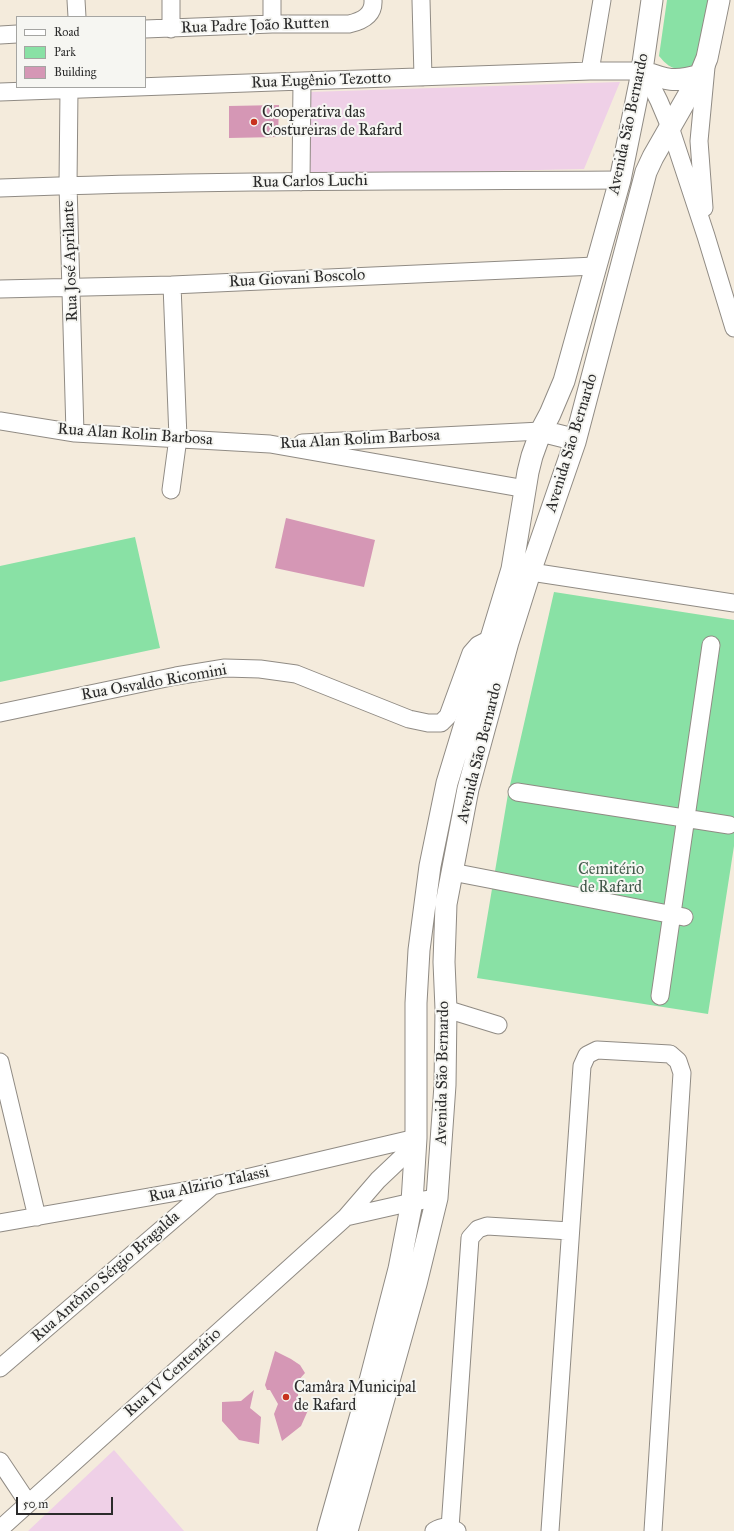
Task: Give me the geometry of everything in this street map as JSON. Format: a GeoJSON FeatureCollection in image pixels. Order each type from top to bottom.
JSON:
{"type":"FeatureCollection","features":[{"type":"Feature","properties":{"kind":"main road","name":"Avenida São Bernardo"},"geometry":{"type":"LineString","coordinates":[[347,1531],[416,1284],[437,1198],[445,1085],[446,1009],[444,962],[446,904],[468,788],[508,642],[521,570],[526,489],[532,456],[541,431],[564,381],[620,180],[641,74],[652,0]]}},
{"type":"Feature","properties":{"kind":"main road","name":"Avenida São Bernardo"},"geometry":{"type":"LineString","coordinates":[[328,1531],[364,1404],[397,1276],[412,1202],[416,1141],[416,1003],[419,950],[430,866],[447,783],[490,639],[560,487],[575,442],[646,172],[704,67],[719,0]]}},
{"type":"Feature","properties":{"kind":"main road"},"geometry":{"type":"LineString","coordinates":[[641,74],[665,79],[680,80],[704,67]]}},
{"type":"Feature","properties":{"kind":"main road"},"geometry":{"type":"LineString","coordinates":[[541,431],[565,437],[575,442]]}},
{"type":"Feature","properties":{"kind":"main road"},"geometry":{"type":"LineString","coordinates":[[526,489],[560,487]]}},
{"type":"Feature","properties":{"kind":"main road"},"geometry":{"type":"LineString","coordinates":[[447,783],[468,788]]}},
{"type":"Feature","properties":{"kind":"main road"},"geometry":{"type":"LineString","coordinates":[[416,1003],[446,1009]]}},
{"type":"Feature","properties":{"kind":"street"},"geometry":{"type":"LineString","coordinates":[[76,0],[77,16]]}},
{"type":"Feature","properties":{"kind":"street"},"geometry":{"type":"LineString","coordinates":[[171,0],[171,29]]}},
{"type":"Feature","properties":{"kind":"street"},"geometry":{"type":"LineString","coordinates":[[272,0],[272,24]]}},
{"type":"Feature","properties":{"kind":"street","name":"Rua Padre João Rutten"},"geometry":{"type":"LineString","coordinates":[[146,29],[272,24],[349,24],[364,19],[371,12],[373,0]]}},
{"type":"Feature","properties":{"kind":"street"},"geometry":{"type":"LineString","coordinates":[[420,0],[423,77]]}},
{"type":"Feature","properties":{"kind":"street"},"geometry":{"type":"LineString","coordinates":[[590,71],[602,0]]}},
{"type":"Feature","properties":{"kind":"street"},"geometry":{"type":"LineString","coordinates":[[0,35],[16,34]]}},
{"type":"Feature","properties":{"kind":"street"},"geometry":{"type":"LineString","coordinates":[[704,67],[698,141],[706,236]]}},
{"type":"Feature","properties":{"kind":"street","name":"Rua Eugênio Tezotto"},"geometry":{"type":"LineString","coordinates":[[146,87],[590,71],[641,74]]}},
{"type":"Feature","properties":{"kind":"street"},"geometry":{"type":"LineString","coordinates":[[641,74],[653,89],[659,100],[670,128],[706,236],[734,328]]}},
{"type":"Feature","properties":{"kind":"street"},"geometry":{"type":"LineString","coordinates":[[301,182],[302,81]]}},
{"type":"Feature","properties":{"kind":"street","name":"Rua Eugênio Tezotto"},"geometry":{"type":"LineString","coordinates":[[0,92],[121,88]]}},
{"type":"Feature","properties":{"kind":"street","name":"Rua José Aprilante"},"geometry":{"type":"LineString","coordinates":[[69,90],[68,185],[75,433]]}},
{"type":"Feature","properties":{"kind":"street","name":"Rua Carlos Luchi"},"geometry":{"type":"LineString","coordinates":[[0,188],[68,185],[620,180]]}},
{"type":"Feature","properties":{"kind":"street","name":"Rua Giovani Boscolo"},"geometry":{"type":"LineString","coordinates":[[0,289],[172,285],[595,266]]}},
{"type":"Feature","properties":{"kind":"street"},"geometry":{"type":"LineString","coordinates":[[171,490],[178,438],[172,285]]}},
{"type":"Feature","properties":{"kind":"street","name":"Rua Alan Rolin Barbosa"},"geometry":{"type":"LineString","coordinates":[[0,421],[75,433],[270,444]]}},
{"type":"Feature","properties":{"kind":"street","name":"Rua Alan Rolim Barbosa"},"geometry":{"type":"LineString","coordinates":[[270,444],[541,431]]}},
{"type":"Feature","properties":{"kind":"street","name":"Rua Alan Rolim Barbosa"},"geometry":{"type":"LineString","coordinates":[[270,444],[526,489]]}},
{"type":"Feature","properties":{"kind":"street"},"geometry":{"type":"LineString","coordinates":[[521,570],[734,603]]}},
{"type":"Feature","properties":{"kind":"street","name":"Rua Osvaldo Ricomini"},"geometry":{"type":"LineString","coordinates":[[0,713],[176,676],[225,668],[260,669],[296,674],[409,719],[428,723],[441,723],[448,716],[470,653],[478,645],[490,639]]}},
{"type":"Feature","properties":{"kind":"street"},"geometry":{"type":"LineString","coordinates":[[660,996],[678,916],[686,818],[711,645]]}},
{"type":"Feature","properties":{"kind":"street"},"geometry":{"type":"LineString","coordinates":[[517,792],[729,825]]}},
{"type":"Feature","properties":{"kind":"street"},"geometry":{"type":"LineString","coordinates":[[452,872],[678,916]]}},
{"type":"Feature","properties":{"kind":"street"},"geometry":{"type":"LineString","coordinates":[[446,1009],[498,1025]]}},
{"type":"Feature","properties":{"kind":"street"},"geometry":{"type":"LineString","coordinates":[[550,1531],[582,1066],[587,1055],[597,1050],[670,1054],[678,1061],[682,1073],[653,1531]]}},
{"type":"Feature","properties":{"kind":"street"},"geometry":{"type":"LineString","coordinates":[[0,1062],[37,1217]]}},
{"type":"Feature","properties":{"kind":"street","name":"Rua Alzirio Talassi"},"geometry":{"type":"LineString","coordinates":[[0,1223],[212,1186],[416,1141]]}},
{"type":"Feature","properties":{"kind":"street","name":"Rua IV Centenário"},"geometry":{"type":"LineString","coordinates":[[0,1529],[346,1218],[378,1180],[416,1141]]}},
{"type":"Feature","properties":{"kind":"street","name":"Rua Antônio Sérgio Bragalda"},"geometry":{"type":"LineString","coordinates":[[0,1368],[212,1186]]}},
{"type":"Feature","properties":{"kind":"street","name":"Rua IV Centenário"},"geometry":{"type":"LineString","coordinates":[[346,1218],[412,1202],[437,1198]]}},
{"type":"Feature","properties":{"kind":"street"},"geometry":{"type":"LineString","coordinates":[[447,1530],[470,1238],[478,1229],[487,1226],[570,1231]]}},
{"type":"Feature","properties":{"kind":"street"},"geometry":{"type":"LineString","coordinates":[[0,1462],[28,1503]]}},
{"type":"Feature","properties":{"kind":"shaded area"},"geometry":{"type":"Polygon","coordinates":[[[620,82],[584,169],[309,175],[309,92],[620,82]]]}},
{"type":"Feature","properties":{"kind":"shaded area"},"geometry":{"type":"Polygon","coordinates":[[[114,1450],[184,1531],[28,1531],[114,1450]]]}},
{"type":"Feature","properties":{"kind":"green space"},"geometry":{"type":"Polygon","coordinates":[[[667,0],[708,0],[699,61],[688,70],[672,67],[659,56],[667,0]]]}},
{"type":"Feature","properties":{"kind":"green space"},"geometry":{"type":"Polygon","coordinates":[[[135,537],[160,648],[0,682],[0,566],[135,537]]]}},
{"type":"Feature","properties":{"kind":"green space","name":"Cemitério de Rafard"},"geometry":{"type":"Polygon","coordinates":[[[554,592],[734,620],[734,846],[708,1014],[477,978],[508,794],[554,592]]]}},
{"type":"Feature","properties":{"kind":"building","name":"Cooperativa das Costureiras de Rafard"},"geometry":{"type":"Polygon","coordinates":[[[279,105],[278,137],[229,138],[229,106],[279,105]]]}},
{"type":"Feature","properties":{"kind":"building"},"geometry":{"type":"Polygon","coordinates":[[[286,518],[375,540],[364,587],[275,568],[286,518]]]}},
{"type":"Feature","properties":{"kind":"building","name":"Camâra Municipal de Rafard"},"geometry":{"type":"Polygon","coordinates":[[[275,1351],[300,1365],[305,1373],[296,1383],[298,1391],[298,1405],[309,1408],[301,1426],[282,1441],[274,1414],[278,1404],[270,1390],[267,1390],[265,1385],[275,1351]]]}},
{"type":"Feature","properties":{"kind":"building"},"geometry":{"type":"Polygon","coordinates":[[[254,1390],[250,1408],[261,1417],[259,1444],[239,1440],[222,1421],[222,1402],[241,1401],[254,1390]]]}},
{"type":"Feature","properties":{"kind":"place","name":"Cooperativa das Costureiras de Rafard"},"geometry":{"type":"Point","coordinates":[254,122]}},
{"type":"Feature","properties":{"kind":"place","name":"Camâra Municipal de Rafard"},"geometry":{"type":"Point","coordinates":[286,1397]}}]}
